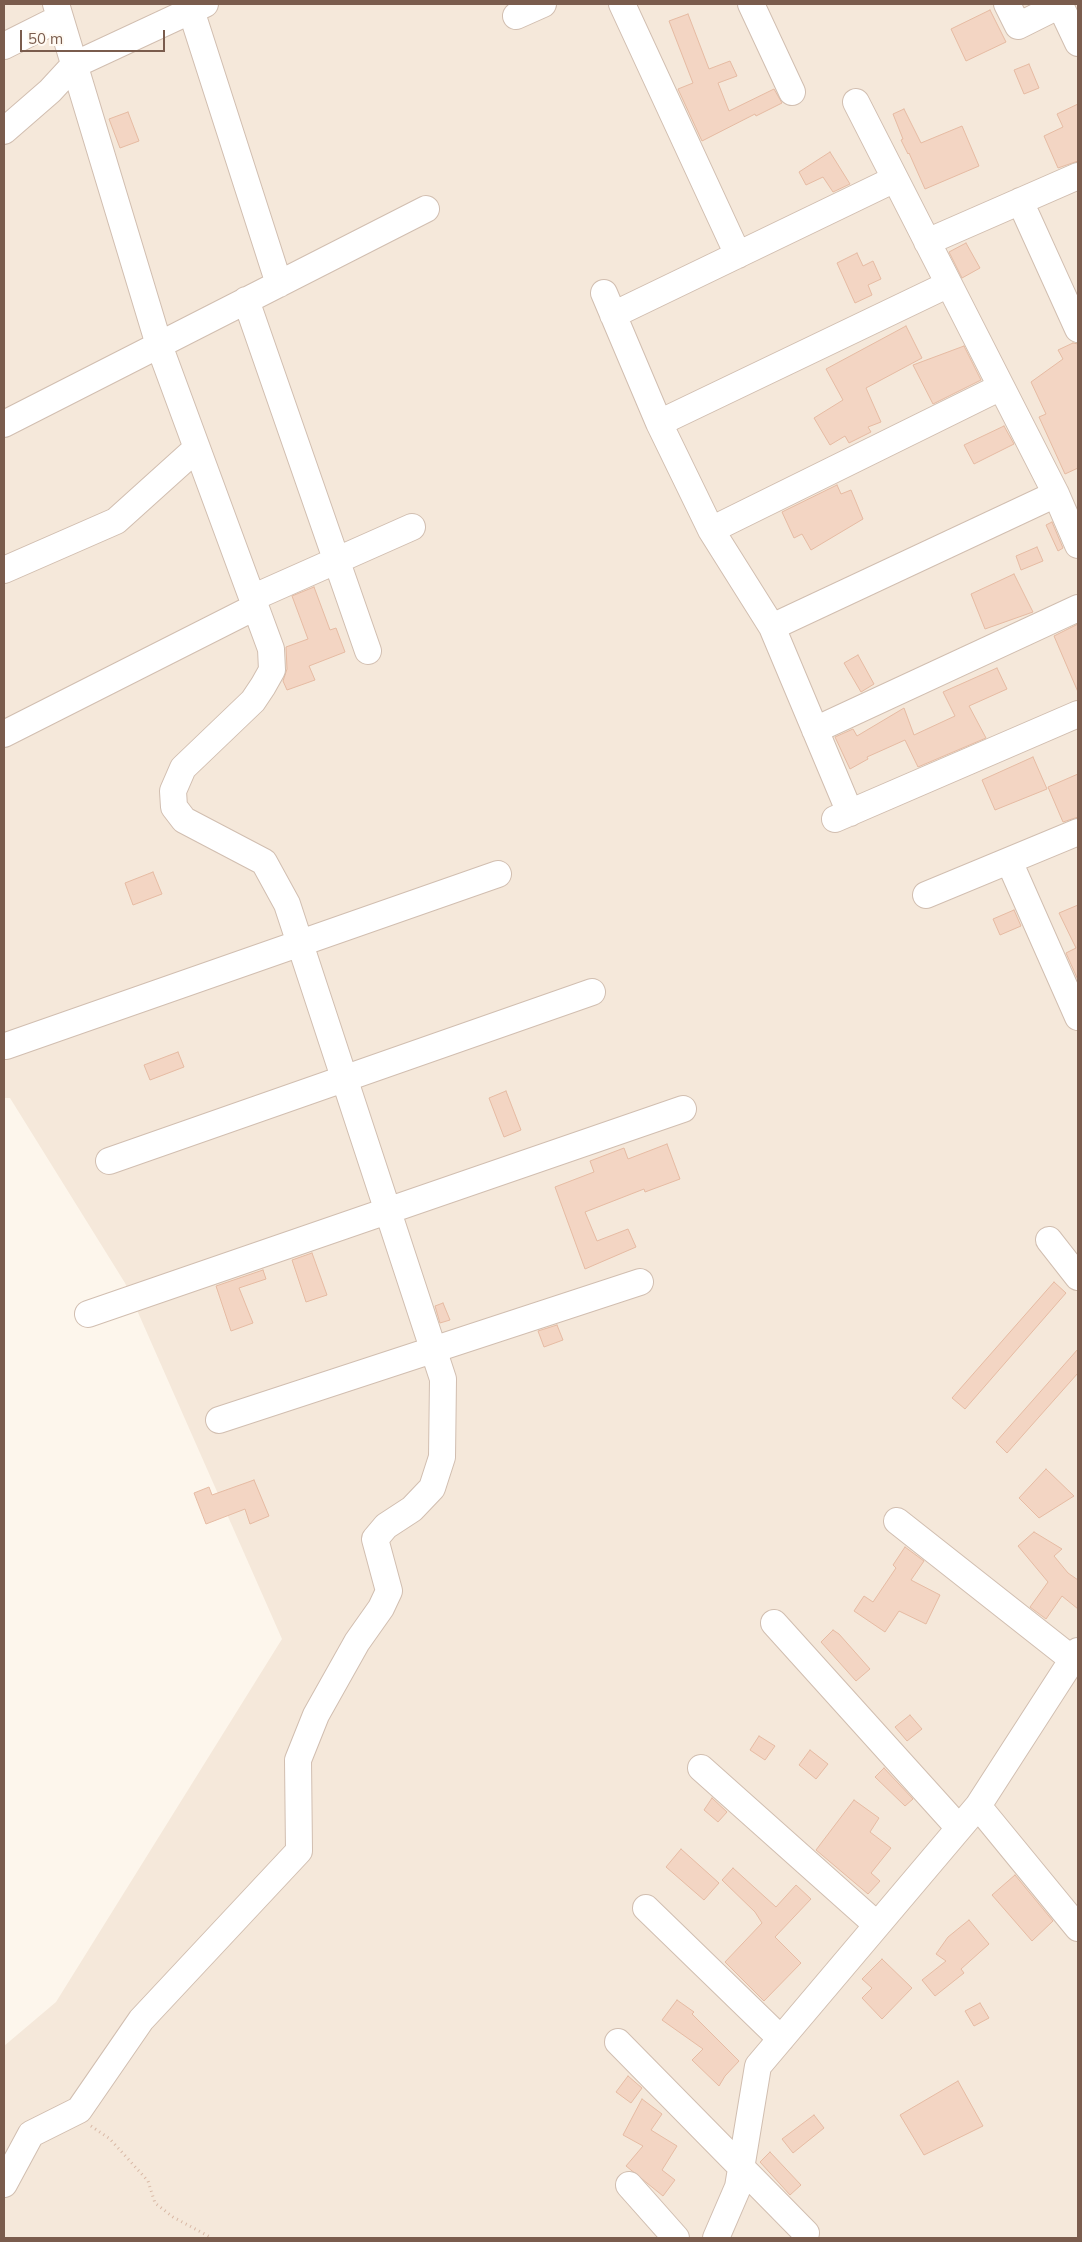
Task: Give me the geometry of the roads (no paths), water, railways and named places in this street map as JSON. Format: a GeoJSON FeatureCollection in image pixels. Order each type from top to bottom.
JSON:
{"type":"FeatureCollection","features":[{"type":"Feature","properties":{"kind":"street"},"geometry":{"type":"LineString","coordinates":[[516,16],[543,4]]}},
{"type":"Feature","properties":{"kind":"street"},"geometry":{"type":"LineString","coordinates":[[622,4],[738,255]]}},
{"type":"Feature","properties":{"kind":"street"},"geometry":{"type":"LineString","coordinates":[[751,4],[792,92]]}},
{"type":"Feature","properties":{"kind":"street"},"geometry":{"type":"LineString","coordinates":[[1007,4],[1018,26],[1060,5],[1077,38]]}},
{"type":"Feature","properties":{"kind":"street"},"geometry":{"type":"LineString","coordinates":[[4,131],[50,91],[74,65],[198,7],[279,284]]}},
{"type":"Feature","properties":{"kind":"street"},"geometry":{"type":"LineString","coordinates":[[4,46],[58,11],[159,345],[270,649],[272,670],[253,701],[183,768],[173,791],[174,807],[184,820],[264,862],[287,904],[443,1379],[442,1457],[432,1488],[412,1509],[386,1526],[376,1539],[389,1591],[381,1608],[357,1642],[316,1715],[298,1760],[299,1851],[141,2020],[79,2110],[31,2134],[4,2184]]}},
{"type":"Feature","properties":{"kind":"street"},"geometry":{"type":"LineString","coordinates":[[856,102],[1056,494],[1078,544]]}},
{"type":"Feature","properties":{"kind":"street"},"geometry":{"type":"LineString","coordinates":[[927,242],[1078,176]]}},
{"type":"Feature","properties":{"kind":"street"},"geometry":{"type":"LineString","coordinates":[[895,179],[738,255],[609,304],[659,423],[711,530],[772,627],[815,730],[842,816],[1078,714]]}},
{"type":"Feature","properties":{"kind":"street"},"geometry":{"type":"LineString","coordinates":[[1020,201],[1078,328]]}},
{"type":"Feature","properties":{"kind":"street"},"geometry":{"type":"LineString","coordinates":[[4,424],[426,209]]}},
{"type":"Feature","properties":{"kind":"street"},"geometry":{"type":"LineString","coordinates":[[659,423],[949,284]]}},
{"type":"Feature","properties":{"kind":"street"},"geometry":{"type":"LineString","coordinates":[[246,300],[368,651]]}},
{"type":"Feature","properties":{"kind":"street"},"geometry":{"type":"LineString","coordinates":[[711,530],[1001,387]]}},
{"type":"Feature","properties":{"kind":"street"},"geometry":{"type":"LineString","coordinates":[[4,570],[116,521],[196,448]]}},
{"type":"Feature","properties":{"kind":"street"},"geometry":{"type":"LineString","coordinates":[[772,627],[1056,494]]}},
{"type":"Feature","properties":{"kind":"street"},"geometry":{"type":"LineString","coordinates":[[4,734],[336,560],[412,527]]}},
{"type":"Feature","properties":{"kind":"street"},"geometry":{"type":"LineString","coordinates":[[815,730],[1078,608]]}},
{"type":"Feature","properties":{"kind":"street"},"geometry":{"type":"LineString","coordinates":[[926,895],[1078,832]]}},
{"type":"Feature","properties":{"kind":"street"},"geometry":{"type":"LineString","coordinates":[[1009,861],[1078,1017]]}},
{"type":"Feature","properties":{"kind":"street"},"geometry":{"type":"LineString","coordinates":[[6,1046],[498,874]]}},
{"type":"Feature","properties":{"kind":"street"},"geometry":{"type":"LineString","coordinates":[[109,1161],[592,992]]}},
{"type":"Feature","properties":{"kind":"street"},"geometry":{"type":"LineString","coordinates":[[88,1314],[683,1109]]}},
{"type":"Feature","properties":{"kind":"street"},"geometry":{"type":"LineString","coordinates":[[1049,1240],[1078,1277]]}},
{"type":"Feature","properties":{"kind":"street"},"geometry":{"type":"LineString","coordinates":[[219,1420],[640,1282]]}},
{"type":"Feature","properties":{"kind":"street"},"geometry":{"type":"LineString","coordinates":[[716,2238],[738,2187],[758,2066],[978,1806],[1075,1655],[897,1521]]}},
{"type":"Feature","properties":{"kind":"street"},"geometry":{"type":"LineString","coordinates":[[774,1623],[959,1828]]}},
{"type":"Feature","properties":{"kind":"street"},"geometry":{"type":"LineString","coordinates":[[701,1768],[877,1925]]}},
{"type":"Feature","properties":{"kind":"street"},"geometry":{"type":"LineString","coordinates":[[978,1806],[1078,1928]]}},
{"type":"Feature","properties":{"kind":"street"},"geometry":{"type":"LineString","coordinates":[[646,1908],[781,2040]]}},
{"type":"Feature","properties":{"kind":"street"},"geometry":{"type":"LineString","coordinates":[[618,2042],[806,2233]]}},
{"type":"Feature","properties":{"kind":"street"},"geometry":{"type":"LineString","coordinates":[[629,2185],[676,2238]]}}]}
